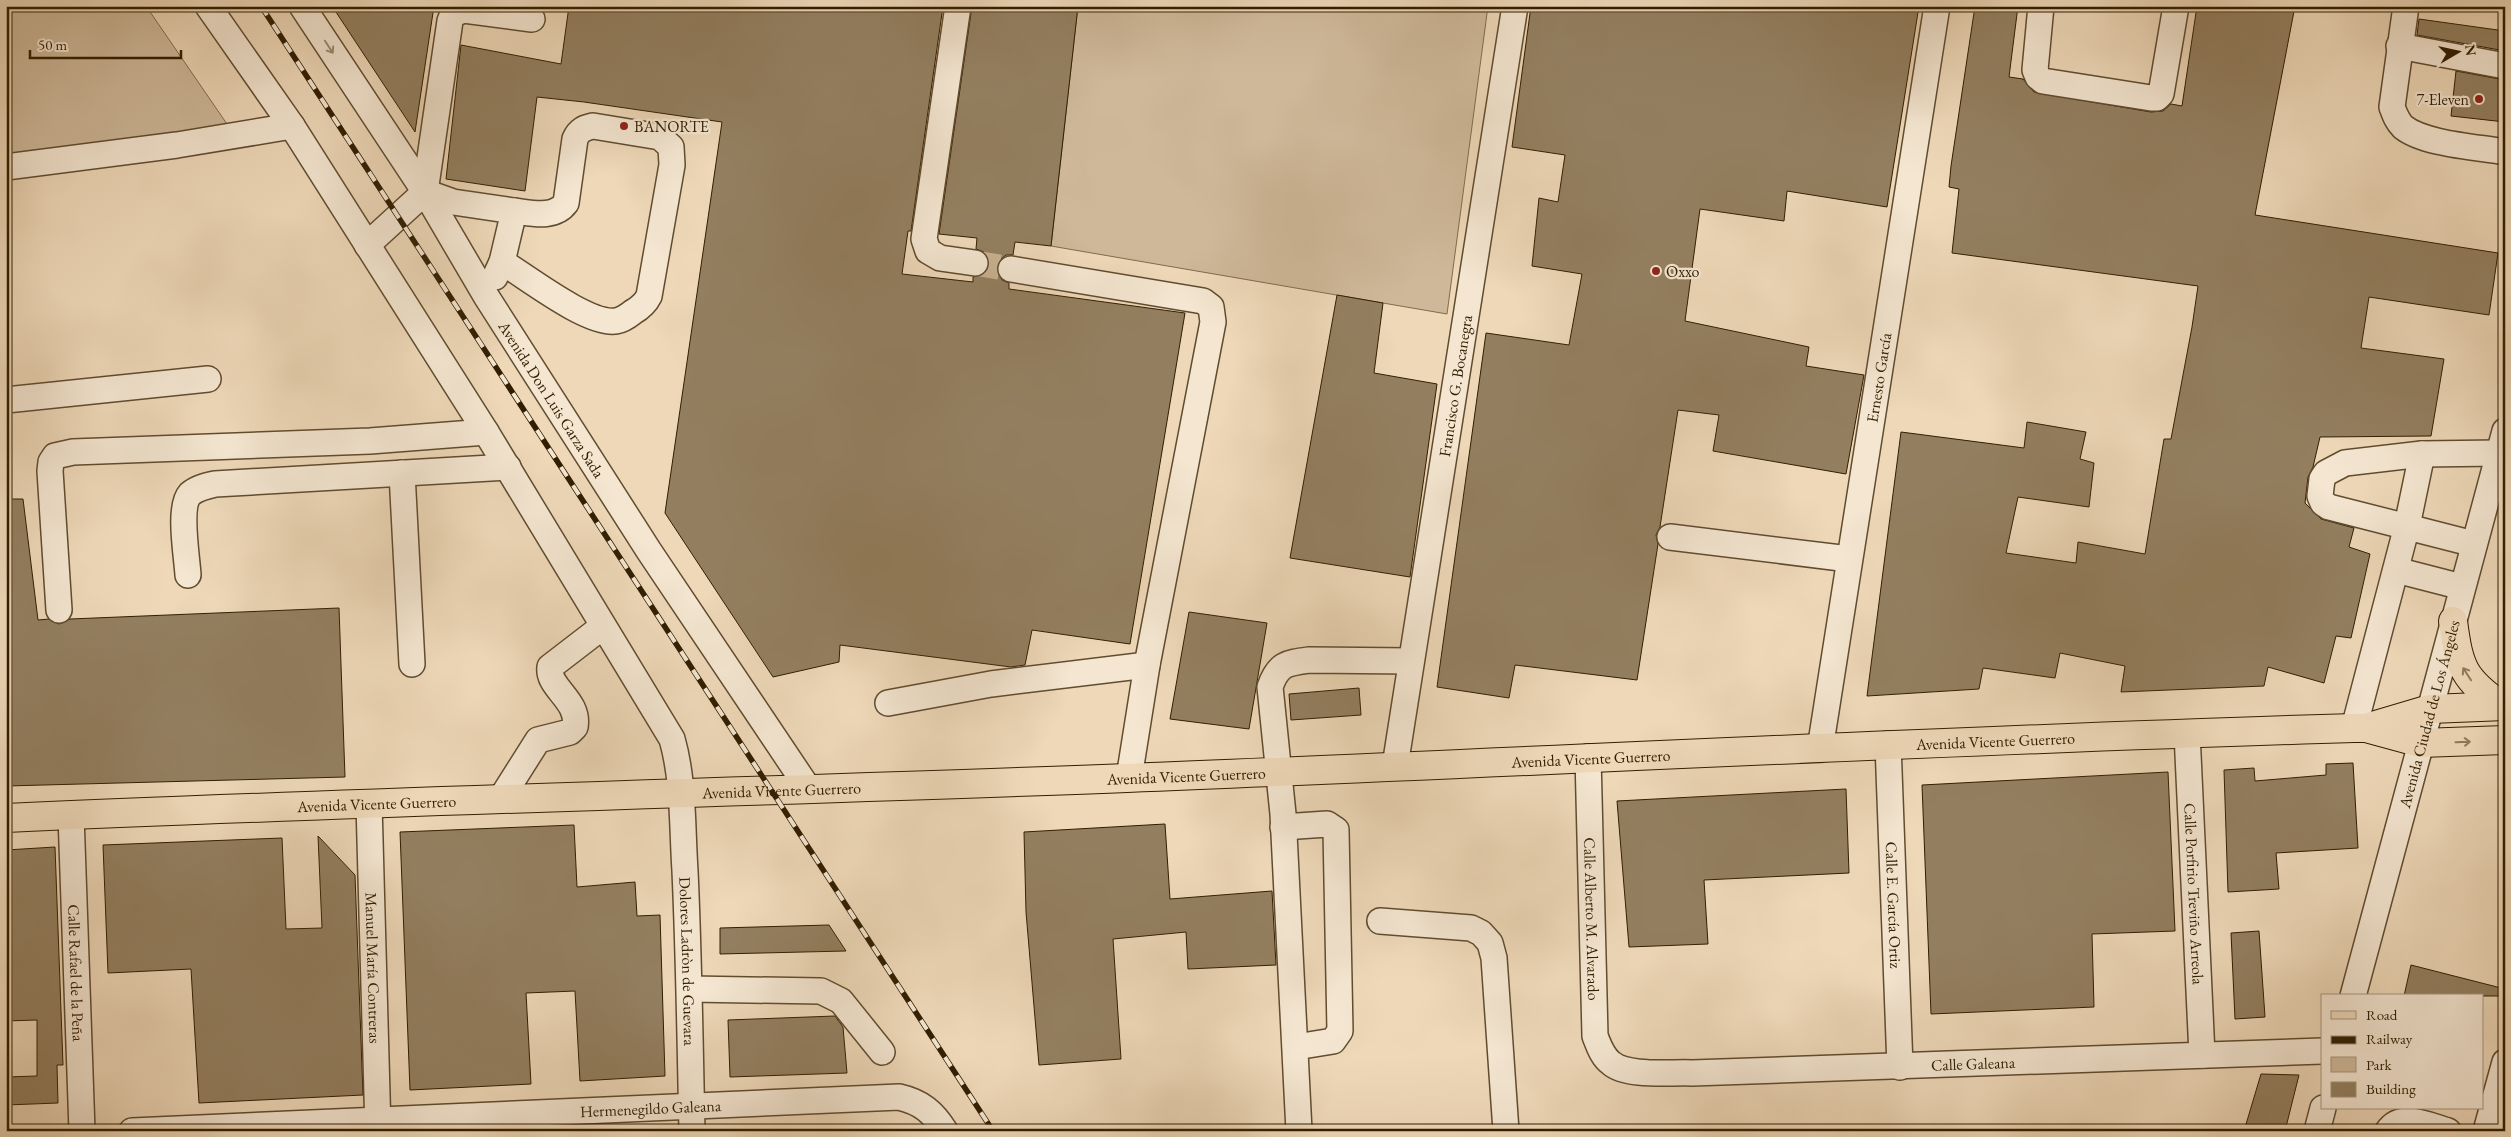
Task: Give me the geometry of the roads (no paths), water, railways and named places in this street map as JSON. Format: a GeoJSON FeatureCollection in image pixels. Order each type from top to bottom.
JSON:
{"type":"FeatureCollection","features":[{"type":"Feature","properties":{"kind":"main road"},"geometry":{"type":"LineString","coordinates":[[2453,621],[2460,663],[2473,684],[2504,706]]}},
{"type":"Feature","properties":{"kind":"main road","name":"Avenida Vicente Guerrero"},"geometry":{"type":"LineString","coordinates":[[6,818],[681,792],[1129,778],[1588,757],[1820,749],[1888,744],[2360,728],[2430,709],[2504,706]]}},
{"type":"Feature","properties":{"kind":"main road","name":"Avenida Vicente Guerrero"},"geometry":{"type":"LineString","coordinates":[[2360,728],[2421,743],[2505,740]]}},
{"type":"Feature","properties":{"kind":"street"},"geometry":{"type":"LineString","coordinates":[[208,6],[292,126],[486,432],[602,627],[672,739],[678,759],[681,792]]}},
{"type":"Feature","properties":{"kind":"street","name":"Avenida Don Luis Garza Sada"},"geometry":{"type":"LineString","coordinates":[[302,6],[425,192],[486,296],[649,551],[808,788]]}},
{"type":"Feature","properties":{"kind":"street"},"geometry":{"type":"LineString","coordinates":[[958,6],[924,239],[928,251],[940,258],[974,263]]}},
{"type":"Feature","properties":{"kind":"street","name":"Francisco G. Bocanegra"},"geometry":{"type":"LineString","coordinates":[[1395,766],[1515,6]]}},
{"type":"Feature","properties":{"kind":"street","name":"Ernesto García"},"geometry":{"type":"LineString","coordinates":[[1820,749],[1937,6]]}},
{"type":"Feature","properties":{"kind":"street"},"geometry":{"type":"LineString","coordinates":[[2041,6],[2035,70],[2038,77],[2043,81],[2157,98],[2161,94],[2176,6]]}},
{"type":"Feature","properties":{"kind":"street"},"geometry":{"type":"LineString","coordinates":[[2406,6],[2392,107],[2395,117],[2402,126],[2412,132],[2431,138],[2505,152]]}},
{"type":"Feature","properties":{"kind":"street"},"geometry":{"type":"LineString","coordinates":[[367,245],[425,192],[451,16],[456,12],[464,10],[532,19]]}},
{"type":"Feature","properties":{"kind":"street"},"geometry":{"type":"LineString","coordinates":[[2399,46],[2505,66]]}},
{"type":"Feature","properties":{"kind":"street"},"geometry":{"type":"LineString","coordinates":[[6,167],[177,145],[292,126]]}},
{"type":"Feature","properties":{"kind":"street"},"geometry":{"type":"LineString","coordinates":[[425,192],[453,202],[542,214],[562,209],[566,203],[575,139],[577,134],[585,128],[593,126],[660,136],[671,147],[672,165],[649,296],[637,310],[621,320],[604,321],[572,307],[502,262]]}},
{"type":"Feature","properties":{"kind":"street"},"geometry":{"type":"LineString","coordinates":[[486,296],[502,262],[514,211]]}},
{"type":"Feature","properties":{"kind":"street"},"geometry":{"type":"LineString","coordinates":[[1011,269],[1203,301],[1211,307],[1213,322],[1146,665],[1129,778]]}},
{"type":"Feature","properties":{"kind":"street"},"geometry":{"type":"LineString","coordinates":[[6,400],[208,378]]}},
{"type":"Feature","properties":{"kind":"street"},"geometry":{"type":"LineString","coordinates":[[59,610],[50,471],[51,462],[55,456],[72,452],[370,441],[486,432]]}},
{"type":"Feature","properties":{"kind":"street"},"geometry":{"type":"LineString","coordinates":[[2474,544],[2329,507],[2320,496],[2322,479],[2326,473],[2345,462],[2422,454],[2502,442]]}},
{"type":"Feature","properties":{"kind":"street","name":"Avenida Ciudad de Los Ángeles"},"geometry":{"type":"LineString","coordinates":[[2354,994],[2502,442]]}},
{"type":"Feature","properties":{"kind":"street"},"geometry":{"type":"LineString","coordinates":[[2360,728],[2422,454]]}},
{"type":"Feature","properties":{"kind":"street"},"geometry":{"type":"LineString","coordinates":[[188,575],[184,511],[188,496],[198,489],[215,484],[508,467]]}},
{"type":"Feature","properties":{"kind":"street"},"geometry":{"type":"LineString","coordinates":[[402,473],[412,664]]}},
{"type":"Feature","properties":{"kind":"street"},"geometry":{"type":"LineString","coordinates":[[1670,536],[1849,559]]}},
{"type":"Feature","properties":{"kind":"street"},"geometry":{"type":"LineString","coordinates":[[2396,570],[2462,587]]}},
{"type":"Feature","properties":{"kind":"street"},"geometry":{"type":"LineString","coordinates":[[500,800],[538,740],[570,732],[575,727],[576,713],[551,676],[550,667],[602,627]]}},
{"type":"Feature","properties":{"kind":"street"},"geometry":{"type":"LineString","coordinates":[[1299,1131],[1283,827],[1270,687],[1274,674],[1280,667],[1292,662],[1309,660],[1411,662]]}},
{"type":"Feature","properties":{"kind":"street"},"geometry":{"type":"LineString","coordinates":[[888,703],[991,684],[1146,665]]}},
{"type":"Feature","properties":{"kind":"street","name":"Calle Porfirio Treviño Arreola"},"geometry":{"type":"LineString","coordinates":[[2187,733],[2202,1055]]}},
{"type":"Feature","properties":{"kind":"street","name":"Calle E. García Ortiz"},"geometry":{"type":"LineString","coordinates":[[1888,744],[1900,1067]]}},
{"type":"Feature","properties":{"kind":"street","name":"Calle Alberto M. Alvarado"},"geometry":{"type":"LineString","coordinates":[[1588,757],[1595,1036],[1605,1057],[1612,1064],[1623,1069]]}},
{"type":"Feature","properties":{"kind":"street","name":"Dolores Ladròn de Guevara"},"geometry":{"type":"LineString","coordinates":[[681,792],[690,989],[692,1131]]}},
{"type":"Feature","properties":{"kind":"street","name":"Manuel María Contreras"},"geometry":{"type":"LineString","coordinates":[[369,804],[378,1126]]}},
{"type":"Feature","properties":{"kind":"street","name":"Calle Rafael de la Peña"},"geometry":{"type":"LineString","coordinates":[[71,815],[82,1131]]}},
{"type":"Feature","properties":{"kind":"street"},"geometry":{"type":"LineString","coordinates":[[1283,827],[1327,824],[1336,830],[1340,1031],[1333,1041],[1296,1047]]}},
{"type":"Feature","properties":{"kind":"street"},"geometry":{"type":"LineString","coordinates":[[1380,921],[1471,928],[1481,933],[1490,943],[1496,982],[1506,1131]]}},
{"type":"Feature","properties":{"kind":"street"},"geometry":{"type":"LineString","coordinates":[[690,989],[821,991],[841,1001],[882,1052]]}},
{"type":"Feature","properties":{"kind":"street","name":"Calle Galeana"},"geometry":{"type":"LineString","coordinates":[[1623,1069],[1644,1072],[1692,1072],[1900,1067],[2321,1051]]}},
{"type":"Feature","properties":{"kind":"street"},"geometry":{"type":"LineString","coordinates":[[2486,1131],[2505,1062]]}},
{"type":"Feature","properties":{"kind":"street","name":"Hermenegildo Galeana"},"geometry":{"type":"LineString","coordinates":[[132,1131],[378,1126],[691,1105],[899,1097],[915,1101],[927,1109],[944,1131]]}},
{"type":"Feature","properties":{"kind":"street"},"geometry":{"type":"LineString","coordinates":[[2317,1131],[2322,1110]]}},
{"type":"Feature","properties":{"kind":"street"},"geometry":{"type":"LineString","coordinates":[[2388,1131],[2395,1123],[2404,1121],[2448,1131]]}},
{"type":"Feature","properties":{"kind":"tunnel"},"geometry":{"type":"LineString","coordinates":[[975,263],[1011,269]]}},
{"type":"Feature","properties":{"kind":"railway"},"geometry":{"type":"LineString","coordinates":[[261,6],[993,1131]]}},
{"type":"Feature","properties":{"kind":"place","name":"7-Eleven"},"geometry":{"type":"Point","coordinates":[2479,99]}},
{"type":"Feature","properties":{"kind":"place","name":"BANORTE"},"geometry":{"type":"Point","coordinates":[624,126]}},
{"type":"Feature","properties":{"kind":"place","name":"Oxxo"},"geometry":{"type":"Point","coordinates":[1656,271]}}]}
